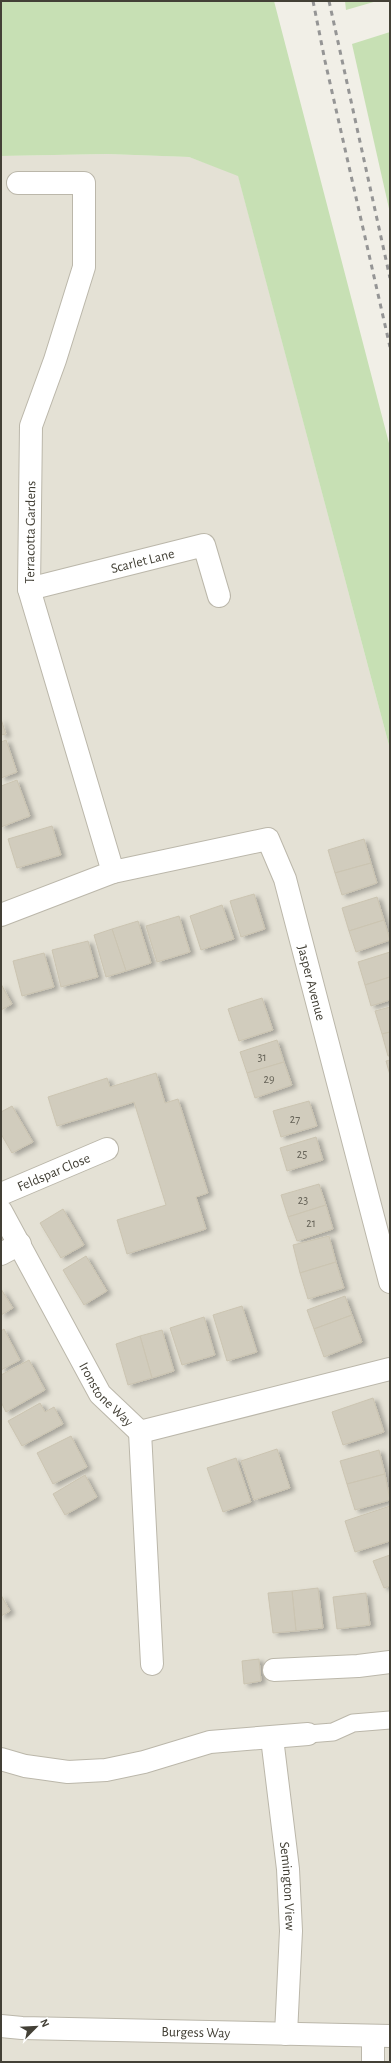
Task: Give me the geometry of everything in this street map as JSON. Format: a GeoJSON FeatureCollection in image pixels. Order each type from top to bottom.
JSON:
{"type":"FeatureCollection","features":[{"type":"Feature","properties":{"kind":"street","name":"Terracotta Gardens"},"geometry":{"type":"LineString","coordinates":[[18,183],[84,183],[84,267],[55,360],[31,426],[29,589],[113,872]]}},
{"type":"Feature","properties":{"kind":"street","name":"Scarlet Lane"},"geometry":{"type":"LineString","coordinates":[[29,589],[204,545],[219,596]]}},
{"type":"Feature","properties":{"kind":"street","name":"Jasper Avenue"},"geometry":{"type":"LineString","coordinates":[[113,872],[268,839],[285,879],[390,1282]]}},
{"type":"Feature","properties":{"kind":"street"},"geometry":{"type":"LineString","coordinates":[[1,915],[113,872]]}},
{"type":"Feature","properties":{"kind":"street","name":"Feldspar Close"},"geometry":{"type":"LineString","coordinates":[[1,1194],[107,1149]]}},
{"type":"Feature","properties":{"kind":"street","name":"Ironstone Way"},"geometry":{"type":"LineString","coordinates":[[1,1211],[10,1249],[100,1394],[140,1432],[390,1369]]}},
{"type":"Feature","properties":{"kind":"street"},"geometry":{"type":"LineString","coordinates":[[140,1432],[152,1664]]}},
{"type":"Feature","properties":{"kind":"street"},"geometry":{"type":"LineString","coordinates":[[274,1670],[358,1666],[390,1662]]}},
{"type":"Feature","properties":{"kind":"street"},"geometry":{"type":"LineString","coordinates":[[1,1759],[25,1766],[68,1772],[106,1770],[144,1762],[210,1742],[308,1734]]}},
{"type":"Feature","properties":{"kind":"street","name":"Semington View"},"geometry":{"type":"LineString","coordinates":[[272,1738],[288,1869],[291,1931],[286,2034]]}},
{"type":"Feature","properties":{"kind":"street","name":"Burgess Way"},"geometry":{"type":"LineString","coordinates":[[1,2026],[22,2028],[382,2036]]}},
{"type":"Feature","properties":{"kind":"street"},"geometry":{"type":"LineString","coordinates":[[373,2062],[382,2036]]}},
{"type":"Feature","properties":{"kind":"lane"},"geometry":{"type":"LineString","coordinates":[[308,1734],[333,1732],[353,1723],[390,1720]]}},
{"type":"Feature","properties":{"kind":"shaded area"},"geometry":{"type":"Polygon","coordinates":[[[107,154],[189,157],[238,175],[390,749],[390,2062],[1,2062],[1,156],[107,154]]]}},
{"type":"Feature","properties":{"kind":"green space"},"geometry":{"type":"Polygon","coordinates":[[[1,1],[274,1],[390,447],[390,749],[238,176],[189,157],[107,154],[1,156],[1,1]]]}},
{"type":"Feature","properties":{"kind":"green space"},"geometry":{"type":"Polygon","coordinates":[[[345,1],[377,1],[346,10],[345,1]]]}},
{"type":"Feature","properties":{"kind":"green space"},"geometry":{"type":"Polygon","coordinates":[[[390,32],[390,213],[352,44],[390,32]]]}},
{"type":"Feature","properties":{"kind":"building"},"geometry":{"type":"Polygon","coordinates":[[[1,719],[6,734],[1,735],[1,719]]]}},
{"type":"Feature","properties":{"kind":"building"},"geometry":{"type":"Polygon","coordinates":[[[6,740],[17,772],[1,778],[1,742],[6,740]]]}},
{"type":"Feature","properties":{"kind":"building"},"geometry":{"type":"Polygon","coordinates":[[[17,780],[30,816],[1,827],[1,786],[17,780]]]}},
{"type":"Feature","properties":{"kind":"building"},"geometry":{"type":"Polygon","coordinates":[[[52,826],[61,855],[17,868],[8,839],[52,826]]]}},
{"type":"Feature","properties":{"kind":"building"},"geometry":{"type":"Polygon","coordinates":[[[364,839],[371,863],[335,873],[328,850],[364,839]]]}},
{"type":"Feature","properties":{"kind":"building"},"geometry":{"type":"Polygon","coordinates":[[[371,863],[377,883],[342,895],[335,873],[371,863]]]}},
{"type":"Feature","properties":{"kind":"building"},"geometry":{"type":"Polygon","coordinates":[[[254,894],[265,929],[241,937],[230,901],[254,894]]]}},
{"type":"Feature","properties":{"kind":"building"},"geometry":{"type":"Polygon","coordinates":[[[377,897],[384,920],[349,931],[342,908],[377,897]]]}},
{"type":"Feature","properties":{"kind":"building"},"geometry":{"type":"Polygon","coordinates":[[[222,905],[234,939],[201,950],[190,916],[222,905]]]}},
{"type":"Feature","properties":{"kind":"building"},"geometry":{"type":"Polygon","coordinates":[[[179,916],[190,952],[157,962],[146,926],[179,916]]]}},
{"type":"Feature","properties":{"kind":"building"},"geometry":{"type":"Polygon","coordinates":[[[384,920],[390,940],[356,952],[349,931],[384,920]]]}},
{"type":"Feature","properties":{"kind":"building"},"geometry":{"type":"Polygon","coordinates":[[[138,921],[151,963],[126,971],[112,929],[138,921]]]}},
{"type":"Feature","properties":{"kind":"building"},"geometry":{"type":"Polygon","coordinates":[[[112,929],[126,971],[106,977],[94,935],[112,929]]]}},
{"type":"Feature","properties":{"kind":"building"},"geometry":{"type":"Polygon","coordinates":[[[88,941],[98,977],[61,987],[52,950],[88,941]]]}},
{"type":"Feature","properties":{"kind":"building"},"geometry":{"type":"Polygon","coordinates":[[[390,952],[390,977],[365,985],[358,962],[390,952]]]}},
{"type":"Feature","properties":{"kind":"building"},"geometry":{"type":"Polygon","coordinates":[[[44,953],[54,987],[22,996],[13,961],[44,953]]]}},
{"type":"Feature","properties":{"kind":"building"},"geometry":{"type":"Polygon","coordinates":[[[390,977],[390,1000],[371,1006],[365,985],[390,977]]]}},
{"type":"Feature","properties":{"kind":"building"},"geometry":{"type":"Polygon","coordinates":[[[1,984],[12,1004],[1,1010],[1,984]]]}},
{"type":"Feature","properties":{"kind":"building"},"geometry":{"type":"Polygon","coordinates":[[[262,998],[273,1030],[239,1041],[228,1009],[262,998]]]}},
{"type":"Feature","properties":{"kind":"building"},"geometry":{"type":"Polygon","coordinates":[[[390,1007],[390,1032],[382,1034],[375,1011],[390,1007]]]}},
{"type":"Feature","properties":{"kind":"building"},"geometry":{"type":"Polygon","coordinates":[[[390,1032],[390,1056],[388,1056],[382,1034],[390,1032]]]}},
{"type":"Feature","properties":{"kind":"building"},"geometry":{"type":"Polygon","coordinates":[[[277,1040],[284,1062],[247,1073],[240,1052],[277,1040]]]}},
{"type":"Feature","properties":{"kind":"building"},"geometry":{"type":"Polygon","coordinates":[[[390,1060],[390,1075],[386,1061],[390,1060]]]}},
{"type":"Feature","properties":{"kind":"building"},"geometry":{"type":"Polygon","coordinates":[[[284,1062],[292,1085],[255,1098],[247,1073],[284,1062]]]}},
{"type":"Feature","properties":{"kind":"building"},"geometry":{"type":"Polygon","coordinates":[[[156,1073],[165,1103],[178,1099],[208,1193],[196,1197],[206,1229],[127,1254],[117,1220],[166,1205],[134,1102],[57,1126],[48,1097],[107,1078],[110,1087],[156,1073]]]}},
{"type":"Feature","properties":{"kind":"building"},"geometry":{"type":"Polygon","coordinates":[[[309,1101],[317,1126],[281,1137],[273,1111],[309,1101]]]}},
{"type":"Feature","properties":{"kind":"building"},"geometry":{"type":"Polygon","coordinates":[[[12,1106],[33,1142],[12,1153],[1,1134],[1,1112],[12,1106]]]}},
{"type":"Feature","properties":{"kind":"building"},"geometry":{"type":"Polygon","coordinates":[[[316,1137],[323,1160],[287,1171],[280,1148],[316,1137]]]}},
{"type":"Feature","properties":{"kind":"building"},"geometry":{"type":"Polygon","coordinates":[[[319,1184],[326,1205],[288,1217],[281,1195],[319,1184]]]}},
{"type":"Feature","properties":{"kind":"building"},"geometry":{"type":"Polygon","coordinates":[[[326,1205],[333,1229],[297,1241],[288,1217],[326,1205]]]}},
{"type":"Feature","properties":{"kind":"building"},"geometry":{"type":"Polygon","coordinates":[[[63,1209],[84,1245],[61,1258],[40,1223],[63,1209]]]}},
{"type":"Feature","properties":{"kind":"building"},"geometry":{"type":"Polygon","coordinates":[[[329,1236],[336,1262],[300,1273],[293,1245],[329,1236]]]}},
{"type":"Feature","properties":{"kind":"building"},"geometry":{"type":"Polygon","coordinates":[[[86,1256],[107,1291],[84,1305],[63,1270],[86,1256]]]}},
{"type":"Feature","properties":{"kind":"building"},"geometry":{"type":"Polygon","coordinates":[[[336,1262],[344,1288],[308,1299],[300,1273],[336,1262]]]}},
{"type":"Feature","properties":{"kind":"building"},"geometry":{"type":"Polygon","coordinates":[[[1,1289],[13,1308],[1,1315],[1,1289]]]}},
{"type":"Feature","properties":{"kind":"building"},"geometry":{"type":"Polygon","coordinates":[[[345,1296],[352,1315],[314,1329],[307,1310],[345,1296]]]}},
{"type":"Feature","properties":{"kind":"building"},"geometry":{"type":"Polygon","coordinates":[[[242,1306],[257,1352],[227,1361],[213,1315],[242,1306]]]}},
{"type":"Feature","properties":{"kind":"building"},"geometry":{"type":"Polygon","coordinates":[[[352,1315],[362,1342],[324,1357],[314,1329],[352,1315]]]}},
{"type":"Feature","properties":{"kind":"building"},"geometry":{"type":"Polygon","coordinates":[[[204,1317],[215,1355],[182,1365],[170,1328],[204,1317]]]}},
{"type":"Feature","properties":{"kind":"building"},"geometry":{"type":"Polygon","coordinates":[[[4,1329],[20,1360],[1,1370],[1,1331],[4,1329]]]}},
{"type":"Feature","properties":{"kind":"building"},"geometry":{"type":"Polygon","coordinates":[[[162,1330],[174,1371],[152,1378],[140,1336],[162,1330]]]}},
{"type":"Feature","properties":{"kind":"building"},"geometry":{"type":"Polygon","coordinates":[[[140,1336],[152,1378],[128,1385],[116,1344],[140,1336]]]}},
{"type":"Feature","properties":{"kind":"building"},"geometry":{"type":"Polygon","coordinates":[[[29,1360],[45,1390],[6,1412],[1,1402],[1,1375],[29,1360]]]}},
{"type":"Feature","properties":{"kind":"building"},"geometry":{"type":"Polygon","coordinates":[[[373,1398],[384,1432],[343,1445],[332,1412],[373,1398]]]}},
{"type":"Feature","properties":{"kind":"building"},"geometry":{"type":"Polygon","coordinates":[[[40,1403],[45,1412],[54,1407],[63,1424],[22,1446],[8,1421],[40,1403]]]}},
{"type":"Feature","properties":{"kind":"building"},"geometry":{"type":"Polygon","coordinates":[[[71,1436],[87,1467],[53,1484],[37,1453],[71,1436]]]}},
{"type":"Feature","properties":{"kind":"building"},"geometry":{"type":"Polygon","coordinates":[[[277,1449],[290,1488],[254,1500],[241,1461],[277,1449]]]}},
{"type":"Feature","properties":{"kind":"building"},"geometry":{"type":"Polygon","coordinates":[[[379,1450],[385,1474],[347,1484],[340,1461],[379,1450]]]}},
{"type":"Feature","properties":{"kind":"building"},"geometry":{"type":"Polygon","coordinates":[[[236,1458],[251,1502],[223,1512],[207,1468],[236,1458]]]}},
{"type":"Feature","properties":{"kind":"building"},"geometry":{"type":"Polygon","coordinates":[[[385,1474],[390,1500],[355,1510],[347,1484],[385,1474]]]}},
{"type":"Feature","properties":{"kind":"building"},"geometry":{"type":"Polygon","coordinates":[[[85,1475],[97,1497],[65,1515],[53,1494],[85,1475]]]}},
{"type":"Feature","properties":{"kind":"building"},"geometry":{"type":"Polygon","coordinates":[[[390,1506],[390,1541],[355,1552],[345,1521],[390,1506]]]}},
{"type":"Feature","properties":{"kind":"building"},"geometry":{"type":"Polygon","coordinates":[[[390,1555],[390,1586],[384,1588],[373,1561],[390,1555]]]}},
{"type":"Feature","properties":{"kind":"building"},"geometry":{"type":"Polygon","coordinates":[[[318,1588],[323,1628],[296,1631],[292,1591],[318,1588]]]}},
{"type":"Feature","properties":{"kind":"building"},"geometry":{"type":"Polygon","coordinates":[[[292,1591],[296,1631],[273,1633],[268,1593],[292,1591]]]}},
{"type":"Feature","properties":{"kind":"building"},"geometry":{"type":"Polygon","coordinates":[[[366,1593],[370,1625],[337,1629],[333,1597],[366,1593]]]}},
{"type":"Feature","properties":{"kind":"building"},"geometry":{"type":"Polygon","coordinates":[[[1,1595],[10,1611],[1,1616],[1,1595]]]}},
{"type":"Feature","properties":{"kind":"building"},"geometry":{"type":"Polygon","coordinates":[[[259,1659],[261,1681],[244,1684],[242,1661],[259,1659]]]}},
{"type":"Feature","properties":{"kind":"railway"},"geometry":{"type":"LineString","coordinates":[[313,1],[325,61],[390,347]]}},
{"type":"Feature","properties":{"kind":"railway"},"geometry":{"type":"LineString","coordinates":[[329,1],[390,278]]}}]}
